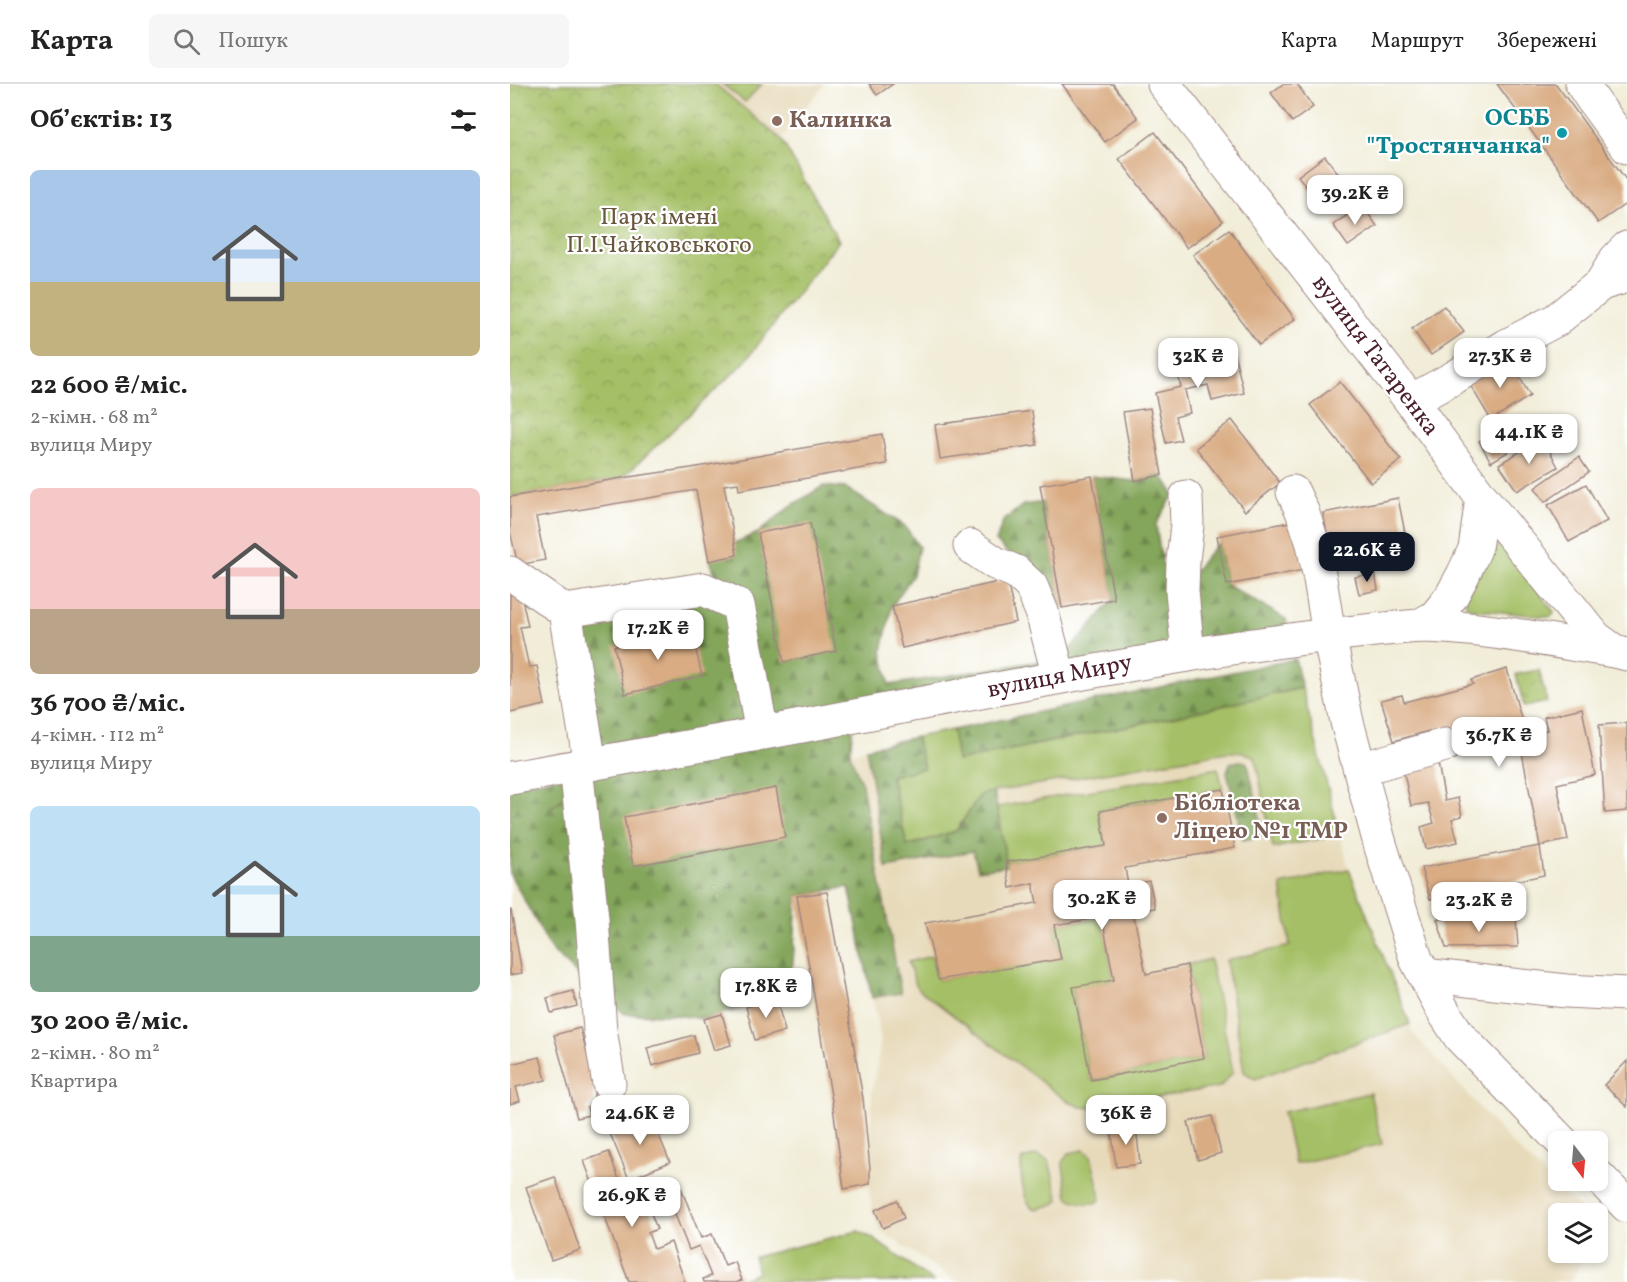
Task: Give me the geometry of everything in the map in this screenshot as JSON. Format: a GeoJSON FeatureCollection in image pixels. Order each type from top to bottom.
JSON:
{"type":"FeatureCollection","features":[{"type":"Feature","properties":{"kind":"street","name":"вулиця Татаренка"},"geometry":{"type":"LineString","coordinates":[[1164,84],[1411,402],[1482,498],[1596,638],[1621,653]]}},
{"type":"Feature","properties":{"kind":"street"},"geometry":{"type":"LineString","coordinates":[[1582,84],[1627,147]]}},
{"type":"Feature","properties":{"kind":"street"},"geometry":{"type":"LineString","coordinates":[[1411,402],[1506,346],[1556,320],[1614,280],[1616,259],[1627,248]]}},
{"type":"Feature","properties":{"kind":"street"},"geometry":{"type":"LineString","coordinates":[[1293,492],[1313,543],[1347,722],[1380,844],[1416,959],[1460,1037],[1551,1131]]}},
{"type":"Feature","properties":{"kind":"street"},"geometry":{"type":"LineString","coordinates":[[1186,497],[1187,525],[1182,561],[1182,591],[1188,655]]}},
{"type":"Feature","properties":{"kind":"street"},"geometry":{"type":"LineString","coordinates":[[1419,627],[1436,617],[1451,597],[1462,575],[1474,549],[1482,498]]}},
{"type":"Feature","properties":{"kind":"street"},"geometry":{"type":"LineString","coordinates":[[970,546],[995,564],[1016,572],[1031,586],[1042,612],[1059,677]]}},
{"type":"Feature","properties":{"kind":"street"},"geometry":{"type":"LineString","coordinates":[[510,573],[565,611],[703,589],[738,605],[762,733]]}},
{"type":"Feature","properties":{"kind":"street"},"geometry":{"type":"LineString","coordinates":[[565,611],[583,765],[600,1030],[609,1084]]}},
{"type":"Feature","properties":{"kind":"street","name":"вулиця Миру"},"geometry":{"type":"LineString","coordinates":[[510,778],[1144,661],[1329,635],[1419,627],[1487,632],[1621,653]]}},
{"type":"Feature","properties":{"kind":"street"},"geometry":{"type":"LineString","coordinates":[[1360,768],[1445,745]]}},
{"type":"Feature","properties":{"kind":"street"},"geometry":{"type":"LineString","coordinates":[[1424,975],[1566,992],[1627,994]]}},
{"type":"Feature","properties":{"kind":"street"},"geometry":{"type":"LineString","coordinates":[[1608,1186],[1627,1206]]}},
{"type":"Feature","properties":{"kind":"shaded area","name":"Калинка"},"geometry":{"type":"Polygon","coordinates":[[[715,84],[825,84],[781,139],[715,84]]]}},
{"type":"Feature","properties":{"kind":"shaded area"},"geometry":{"type":"Polygon","coordinates":[[[1295,659],[1349,869],[1413,1033],[1510,1142],[1548,1178],[1548,1191],[1562,1191],[1574,1203],[1548,1203],[1548,1263],[1581,1263],[1570,1282],[957,1282],[879,1230],[872,1210],[869,1191],[872,1092],[881,1039],[831,799],[850,754],[861,749],[1295,659]]]}},
{"type":"Feature","properties":{"kind":"green space","name":"Парк імені П.І.Чайковського"},"geometry":{"type":"Polygon","coordinates":[[[510,84],[715,84],[781,139],[839,241],[743,364],[622,478],[510,497],[510,84]]]}},
{"type":"Feature","properties":{"kind":"green space"},"geometry":{"type":"Polygon","coordinates":[[[722,84],[762,84],[745,102],[722,84]]]}},
{"type":"Feature","properties":{"kind":"green space"},"geometry":{"type":"Polygon","coordinates":[[[1162,475],[1174,494],[1156,524],[1160,552],[1175,577],[1178,650],[1065,669],[1063,657],[1114,599],[1092,476],[1135,481],[1162,475]]]}},
{"type":"Feature","properties":{"kind":"green space"},"geometry":{"type":"Polygon","coordinates":[[[823,486],[846,488],[905,526],[919,547],[913,575],[892,606],[882,651],[889,685],[1047,660],[1050,672],[599,756],[574,623],[700,601],[726,606],[708,554],[758,533],[789,507],[823,486]]]}},
{"type":"Feature","properties":{"kind":"green space"},"geometry":{"type":"Polygon","coordinates":[[[1043,502],[1062,608],[1040,578],[996,541],[1003,521],[1023,505],[1043,502]]]}},
{"type":"Feature","properties":{"kind":"green space"},"geometry":{"type":"Polygon","coordinates":[[[1218,543],[1227,585],[1286,619],[1288,631],[1196,646],[1188,578],[1218,543]]]}},
{"type":"Feature","properties":{"kind":"green space"},"geometry":{"type":"Polygon","coordinates":[[[1496,545],[1504,547],[1554,612],[1553,615],[1550,617],[1471,609],[1466,606],[1466,598],[1488,547],[1496,545]]]}},
{"type":"Feature","properties":{"kind":"green space"},"geometry":{"type":"Polygon","coordinates":[[[1295,659],[1302,688],[957,761],[952,730],[1295,659]]]}},
{"type":"Feature","properties":{"kind":"green space"},"geometry":{"type":"Polygon","coordinates":[[[1539,670],[1547,702],[1524,707],[1516,674],[1539,670]]]}},
{"type":"Feature","properties":{"kind":"green space"},"geometry":{"type":"Polygon","coordinates":[[[1302,688],[1340,835],[1273,848],[1255,757],[1242,752],[1227,752],[981,794],[956,831],[907,846],[891,776],[924,768],[916,737],[952,730],[958,760],[1302,688]]]}},
{"type":"Feature","properties":{"kind":"green space"},"geometry":{"type":"Polygon","coordinates":[[[853,725],[850,754],[862,785],[901,993],[872,998],[849,887],[797,896],[793,964],[776,998],[704,1019],[675,1015],[625,1014],[585,982],[551,949],[510,874],[510,786],[569,775],[570,793],[550,808],[586,783],[585,772],[853,725]]]}},
{"type":"Feature","properties":{"kind":"green space"},"geometry":{"type":"Polygon","coordinates":[[[916,737],[924,768],[891,776],[907,846],[956,831],[981,794],[994,792],[1007,866],[978,870],[973,851],[886,868],[866,748],[916,737]]]}},
{"type":"Feature","properties":{"kind":"green space"},"geometry":{"type":"Polygon","coordinates":[[[1240,761],[1248,765],[1264,836],[1243,840],[1227,772],[1230,763],[1240,761]]]}},
{"type":"Feature","properties":{"kind":"green space"},"geometry":{"type":"Polygon","coordinates":[[[1218,768],[1223,789],[1100,810],[1106,846],[1006,862],[997,807],[1218,768]]]}},
{"type":"Feature","properties":{"kind":"green space"},"geometry":{"type":"Polygon","coordinates":[[[1349,869],[1410,1024],[1255,1079],[1244,1072],[1226,960],[1290,946],[1281,885],[1349,869]]]}},
{"type":"Feature","properties":{"kind":"green space"},"geometry":{"type":"Polygon","coordinates":[[[1102,917],[1114,980],[1073,988],[1091,1080],[1204,1058],[1187,965],[1210,959],[1233,1072],[1220,1087],[1093,1108],[1080,1107],[1064,1099],[917,988],[908,962],[932,956],[938,980],[1061,958],[1054,925],[1102,917]]]}},
{"type":"Feature","properties":{"kind":"green space"},"geometry":{"type":"Polygon","coordinates":[[[1370,1093],[1382,1144],[1295,1164],[1283,1112],[1370,1093]]]}},
{"type":"Feature","properties":{"kind":"green space"},"geometry":{"type":"Polygon","coordinates":[[[1084,1150],[1091,1156],[1100,1194],[1098,1202],[1094,1203],[1079,1202],[1068,1197],[1063,1161],[1069,1153],[1084,1150]]]}},
{"type":"Feature","properties":{"kind":"green space"},"geometry":{"type":"Polygon","coordinates":[[[1037,1155],[1049,1161],[1059,1200],[1055,1204],[1037,1209],[1027,1200],[1021,1169],[1022,1159],[1037,1155]]]}},
{"type":"Feature","properties":{"kind":"green space"},"geometry":{"type":"Polygon","coordinates":[[[858,1231],[872,1238],[934,1282],[735,1282],[758,1273],[754,1257],[858,1231]]]}},
{"type":"Feature","properties":{"kind":"building"},"geometry":{"type":"Polygon","coordinates":[[[869,84],[893,84],[877,95],[869,84]]]}},
{"type":"Feature","properties":{"kind":"building"},"geometry":{"type":"Polygon","coordinates":[[[1062,84],[1113,84],[1138,118],[1105,142],[1062,84]]]}},
{"type":"Feature","properties":{"kind":"building"},"geometry":{"type":"Polygon","coordinates":[[[1283,84],[1297,84],[1313,107],[1292,122],[1271,93],[1283,84]]]}},
{"type":"Feature","properties":{"kind":"building","name":"ОСББ \"Тростянчанка\""},"geometry":{"type":"Polygon","coordinates":[[[1497,84],[1556,84],[1627,181],[1627,203],[1598,223],[1497,84]]]}},
{"type":"Feature","properties":{"kind":"building"},"geometry":{"type":"Polygon","coordinates":[[[1155,132],[1223,221],[1187,248],[1119,159],[1155,132]]]}},
{"type":"Feature","properties":{"kind":"building"},"geometry":{"type":"Polygon","coordinates":[[[1325,156],[1344,181],[1317,201],[1298,176],[1325,156]]]}},
{"type":"Feature","properties":{"kind":"building"},"geometry":{"type":"Polygon","coordinates":[[[1362,205],[1377,226],[1348,246],[1333,225],[1362,205]]]}},
{"type":"Feature","properties":{"kind":"building"},"geometry":{"type":"Polygon","coordinates":[[[1229,229],[1295,319],[1259,345],[1193,255],[1229,229]]]}},
{"type":"Feature","properties":{"kind":"building"},"geometry":{"type":"Polygon","coordinates":[[[1444,306],[1464,332],[1431,355],[1412,329],[1444,306]]]}},
{"type":"Feature","properties":{"kind":"building"},"geometry":{"type":"Polygon","coordinates":[[[1234,353],[1244,393],[1212,401],[1208,385],[1185,390],[1190,413],[1175,417],[1181,440],[1166,443],[1155,393],[1181,387],[1176,367],[1234,353]]]}},
{"type":"Feature","properties":{"kind":"building"},"geometry":{"type":"Polygon","coordinates":[[[1509,357],[1530,396],[1491,420],[1469,383],[1509,357]]]}},
{"type":"Feature","properties":{"kind":"building"},"geometry":{"type":"Polygon","coordinates":[[[1340,382],[1401,460],[1371,483],[1310,405],[1340,382]]]}},
{"type":"Feature","properties":{"kind":"building"},"geometry":{"type":"Polygon","coordinates":[[[1150,408],[1162,475],[1135,481],[1123,412],[1150,408]]]}},
{"type":"Feature","properties":{"kind":"building"},"geometry":{"type":"Polygon","coordinates":[[[1032,411],[1037,445],[940,459],[935,425],[1032,411]]]}},
{"type":"Feature","properties":{"kind":"building"},"geometry":{"type":"Polygon","coordinates":[[[1232,420],[1280,483],[1245,511],[1196,448],[1232,420]]]}},
{"type":"Feature","properties":{"kind":"building"},"geometry":{"type":"Polygon","coordinates":[[[1497,431],[1508,452],[1491,462],[1479,441],[1497,431]]]}},
{"type":"Feature","properties":{"kind":"building"},"geometry":{"type":"Polygon","coordinates":[[[882,434],[887,464],[739,490],[738,483],[724,485],[737,555],[709,561],[696,490],[536,517],[545,560],[518,565],[510,531],[510,497],[882,434]]]}},
{"type":"Feature","properties":{"kind":"building"},"geometry":{"type":"Polygon","coordinates":[[[1543,438],[1558,467],[1517,491],[1499,464],[1543,438]]]}},
{"type":"Feature","properties":{"kind":"building"},"geometry":{"type":"Polygon","coordinates":[[[1579,457],[1589,472],[1545,502],[1535,488],[1579,457]]]}},
{"type":"Feature","properties":{"kind":"building"},"geometry":{"type":"Polygon","coordinates":[[[1092,476],[1114,599],[1062,608],[1040,485],[1092,476]]]}},
{"type":"Feature","properties":{"kind":"building"},"geometry":{"type":"Polygon","coordinates":[[[1586,484],[1607,521],[1569,542],[1548,505],[1586,484]]]}},
{"type":"Feature","properties":{"kind":"building"},"geometry":{"type":"Polygon","coordinates":[[[1398,498],[1408,548],[1333,563],[1323,513],[1398,498]]]}},
{"type":"Feature","properties":{"kind":"building"},"geometry":{"type":"Polygon","coordinates":[[[1295,521],[1304,570],[1227,585],[1217,536],[1295,521]]]}},
{"type":"Feature","properties":{"kind":"building"},"geometry":{"type":"Polygon","coordinates":[[[810,523],[836,651],[784,662],[758,533],[810,523]]]}},
{"type":"Feature","properties":{"kind":"building"},"geometry":{"type":"Polygon","coordinates":[[[1375,573],[1378,590],[1359,594],[1355,577],[1375,573]]]}},
{"type":"Feature","properties":{"kind":"building"},"geometry":{"type":"Polygon","coordinates":[[[1007,580],[1016,622],[902,648],[892,606],[1007,580]]]}},
{"type":"Feature","properties":{"kind":"building"},"geometry":{"type":"Polygon","coordinates":[[[519,585],[528,626],[520,627],[529,667],[537,666],[545,705],[510,713],[510,587],[519,585]]]}},
{"type":"Feature","properties":{"kind":"building"},"geometry":{"type":"Polygon","coordinates":[[[691,629],[702,676],[625,694],[614,646],[691,629]]]}},
{"type":"Feature","properties":{"kind":"building"},"geometry":{"type":"Polygon","coordinates":[[[1507,669],[1526,735],[1547,730],[1544,717],[1582,708],[1595,775],[1557,784],[1568,840],[1540,846],[1519,737],[1460,756],[1454,736],[1432,743],[1429,731],[1394,741],[1381,700],[1402,695],[1404,702],[1473,684],[1471,680],[1507,669]]]}},
{"type":"Feature","properties":{"kind":"building"},"geometry":{"type":"Polygon","coordinates":[[[1627,723],[1627,811],[1605,813],[1599,725],[1627,723]]]}},
{"type":"Feature","properties":{"kind":"building"},"geometry":{"type":"Polygon","coordinates":[[[1438,763],[1445,801],[1458,798],[1462,816],[1452,819],[1458,842],[1426,849],[1421,827],[1434,823],[1428,803],[1411,806],[1403,769],[1438,763]]]}},
{"type":"Feature","properties":{"kind":"building"},"geometry":{"type":"Polygon","coordinates":[[[776,788],[785,837],[633,866],[624,817],[776,788]]]}},
{"type":"Feature","properties":{"kind":"building"},"geometry":{"type":"Polygon","coordinates":[[[1223,789],[1235,848],[1125,868],[1128,885],[1149,881],[1155,908],[1133,912],[1146,974],[1187,965],[1204,1058],[1091,1080],[1073,987],[1114,980],[1102,917],[1054,925],[1061,959],[938,980],[925,923],[1037,903],[1033,883],[1010,888],[1006,862],[1106,846],[1100,811],[1223,789]]]}},
{"type":"Feature","properties":{"kind":"building"},"geometry":{"type":"Polygon","coordinates":[[[1540,846],[1544,875],[1430,899],[1421,868],[1540,846]]]}},
{"type":"Feature","properties":{"kind":"building"},"geometry":{"type":"Polygon","coordinates":[[[827,892],[863,1098],[870,1169],[870,1184],[844,1189],[833,1107],[797,896],[827,892]]]}},
{"type":"Feature","properties":{"kind":"building"},"geometry":{"type":"Polygon","coordinates":[[[510,910],[522,973],[510,975],[510,910]]]}},
{"type":"Feature","properties":{"kind":"building"},"geometry":{"type":"Polygon","coordinates":[[[1516,918],[1518,947],[1446,948],[1437,919],[1516,918]]]}},
{"type":"Feature","properties":{"kind":"building"},"geometry":{"type":"Polygon","coordinates":[[[573,991],[577,1006],[551,1013],[547,998],[573,991]]]}},
{"type":"Feature","properties":{"kind":"building"},"geometry":{"type":"Polygon","coordinates":[[[776,998],[785,1031],[755,1040],[746,1007],[776,998]]]}},
{"type":"Feature","properties":{"kind":"building"},"geometry":{"type":"Polygon","coordinates":[[[722,1014],[731,1045],[714,1050],[704,1019],[722,1014]]]}},
{"type":"Feature","properties":{"kind":"building"},"geometry":{"type":"Polygon","coordinates":[[[580,1028],[594,1080],[594,1102],[587,1107],[589,1115],[577,1118],[554,1035],[580,1028]]]}},
{"type":"Feature","properties":{"kind":"building"},"geometry":{"type":"Polygon","coordinates":[[[694,1035],[698,1053],[652,1066],[647,1048],[694,1035]]]}},
{"type":"Feature","properties":{"kind":"building"},"geometry":{"type":"Polygon","coordinates":[[[540,1057],[546,1080],[516,1087],[520,1101],[510,1104],[510,1064],[540,1057]]]}},
{"type":"Feature","properties":{"kind":"building"},"geometry":{"type":"Polygon","coordinates":[[[1627,1061],[1627,1107],[1604,1085],[1627,1061]]]}},
{"type":"Feature","properties":{"kind":"building"},"geometry":{"type":"Polygon","coordinates":[[[650,1114],[670,1162],[629,1179],[609,1131],[650,1114]]]}},
{"type":"Feature","properties":{"kind":"building"},"geometry":{"type":"Polygon","coordinates":[[[1212,1116],[1221,1153],[1198,1160],[1188,1122],[1212,1116]]]}},
{"type":"Feature","properties":{"kind":"building"},"geometry":{"type":"Polygon","coordinates":[[[1136,1125],[1140,1164],[1116,1167],[1111,1128],[1136,1125]]]}},
{"type":"Feature","properties":{"kind":"building"},"geometry":{"type":"Polygon","coordinates":[[[609,1152],[628,1204],[645,1198],[657,1229],[648,1233],[654,1249],[671,1242],[685,1282],[629,1282],[584,1161],[609,1152]]]}},
{"type":"Feature","properties":{"kind":"building"},"geometry":{"type":"Polygon","coordinates":[[[555,1177],[580,1250],[551,1260],[526,1187],[555,1177]]]}},
{"type":"Feature","properties":{"kind":"building"},"geometry":{"type":"Polygon","coordinates":[[[681,1188],[701,1238],[712,1234],[725,1266],[735,1262],[742,1280],[704,1282],[703,1279],[711,1276],[699,1246],[689,1250],[667,1194],[681,1188]]]}},
{"type":"Feature","properties":{"kind":"building"},"geometry":{"type":"Polygon","coordinates":[[[897,1200],[904,1218],[883,1228],[875,1210],[897,1200]]]}},
{"type":"Feature","properties":{"kind":"place","name":"Калинка"},"geometry":{"type":"Point","coordinates":[777,121]}},
{"type":"Feature","properties":{"kind":"place","name":"ОСББ \"Тростянчанка\""},"geometry":{"type":"Point","coordinates":[1562,133]}},
{"type":"Feature","properties":{"kind":"place","name":"Бібліотека Ліцею №1 ТМР"},"geometry":{"type":"Point","coordinates":[1162,818]}}]}
